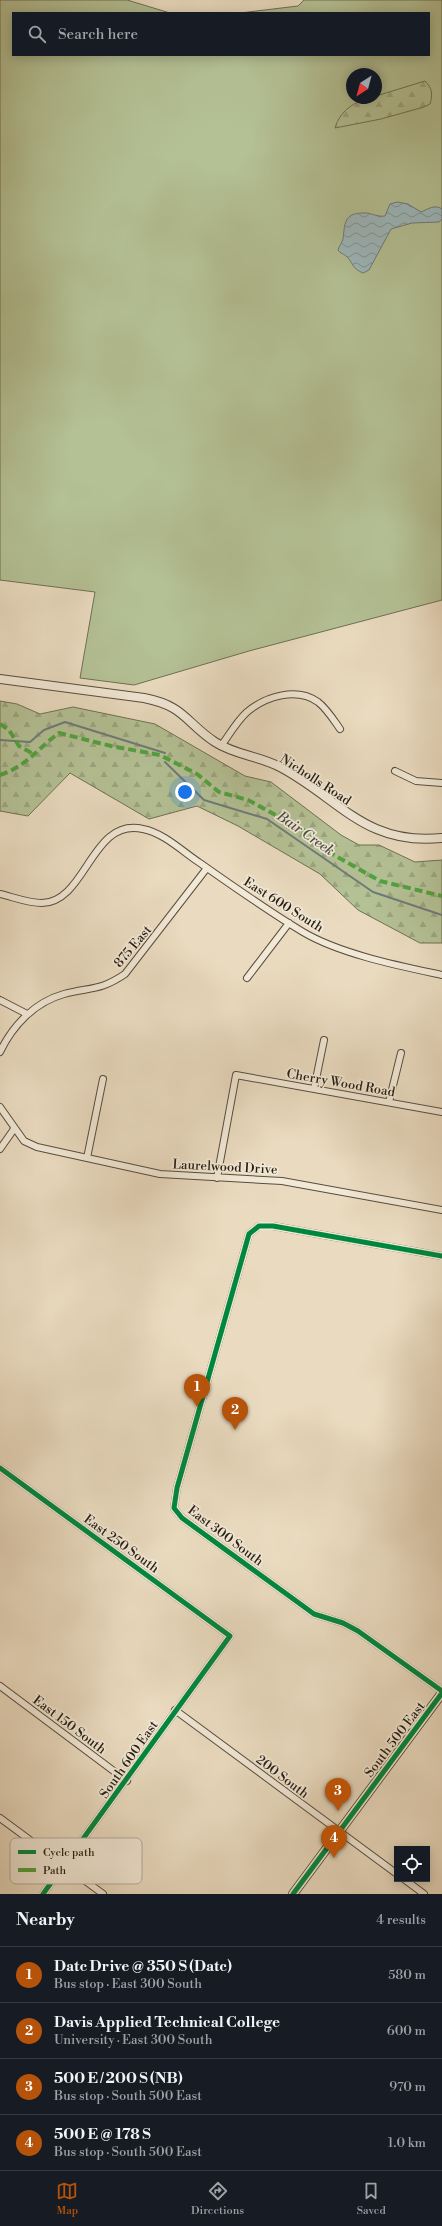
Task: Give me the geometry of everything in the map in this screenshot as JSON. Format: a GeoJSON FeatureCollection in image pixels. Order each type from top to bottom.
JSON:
{"type":"FeatureCollection","features":[{"type":"Feature","properties":{"kind":"street","name":"Nicholls Road"},"geometry":{"type":"LineString","coordinates":[[0,679],[161,702],[180,712],[221,746],[279,767],[350,816],[370,827],[392,835],[413,838],[442,838]]}},
{"type":"Feature","properties":{"kind":"street"},"geometry":{"type":"LineString","coordinates":[[221,746],[247,712],[268,700],[287,694],[304,695],[319,703],[340,728]]}},
{"type":"Feature","properties":{"kind":"street"},"geometry":{"type":"LineString","coordinates":[[395,771],[416,781],[442,784]]}},
{"type":"Feature","properties":{"kind":"street","name":"East 600 South"},"geometry":{"type":"LineString","coordinates":[[0,894],[42,903],[58,898],[71,888],[108,838],[124,829],[143,828],[170,843],[305,933],[339,948],[442,975]]}},
{"type":"Feature","properties":{"kind":"street","name":"875 East"},"geometry":{"type":"LineString","coordinates":[[0,1052],[17,1025],[28,1014],[63,995],[109,984],[125,974],[207,868]]}},
{"type":"Feature","properties":{"kind":"street"},"geometry":{"type":"LineString","coordinates":[[247,978],[289,923]]}},
{"type":"Feature","properties":{"kind":"street"},"geometry":{"type":"LineString","coordinates":[[0,1000],[28,1014]]}},
{"type":"Feature","properties":{"kind":"street"},"geometry":{"type":"LineString","coordinates":[[314,1089],[324,1040]]}},
{"type":"Feature","properties":{"kind":"street"},"geometry":{"type":"LineString","coordinates":[[389,1102],[401,1053]]}},
{"type":"Feature","properties":{"kind":"street","name":"Cherry Wood Road"},"geometry":{"type":"LineString","coordinates":[[217,1178],[236,1075],[442,1112]]}},
{"type":"Feature","properties":{"kind":"street"},"geometry":{"type":"LineString","coordinates":[[87,1158],[103,1080]]}},
{"type":"Feature","properties":{"kind":"street","name":"Laurelwood Drive"},"geometry":{"type":"LineString","coordinates":[[0,1107],[14,1129],[24,1141],[36,1147],[160,1174],[282,1181],[442,1210]]}},
{"type":"Feature","properties":{"kind":"street"},"geometry":{"type":"LineString","coordinates":[[0,1149],[14,1129]]}},
{"type":"Feature","properties":{"kind":"street","name":"East 300 South"},"geometry":{"type":"LineString","coordinates":[[442,1256],[273,1226],[259,1226],[249,1234],[177,1488],[174,1508],[182,1518],[314,1614],[343,1623],[358,1631],[442,1692]]}},
{"type":"Feature","properties":{"kind":"street","name":"East 250 South"},"geometry":{"type":"LineString","coordinates":[[0,1468],[230,1636]]}},
{"type":"Feature","properties":{"kind":"street","name":"South 600 East"},"geometry":{"type":"LineString","coordinates":[[85,1838],[127,1780],[175,1710],[230,1636]]}},
{"type":"Feature","properties":{"kind":"street","name":"East 150 South"},"geometry":{"type":"LineString","coordinates":[[0,1686],[127,1780]]}},
{"type":"Feature","properties":{"kind":"street","name":"South 500 East"},"geometry":{"type":"LineString","coordinates":[[293,1894],[442,1692]]}},
{"type":"Feature","properties":{"kind":"street","name":"200 South"},"geometry":{"type":"LineString","coordinates":[[175,1710],[394,1872]]}},
{"type":"Feature","properties":{"kind":"street"},"geometry":{"type":"LineString","coordinates":[[0,1818],[27,1838]]}},
{"type":"Feature","properties":{"kind":"street"},"geometry":{"type":"LineString","coordinates":[[408,1882],[424,1894]]}},
{"type":"Feature","properties":{"kind":"street","name":"South 600 East"},"geometry":{"type":"LineString","coordinates":[[43,1894],[50,1884]]}},
{"type":"Feature","properties":{"kind":"street"},"geometry":{"type":"LineString","coordinates":[[89,1884],[103,1894]]}},
{"type":"Feature","properties":{"kind":"green space"},"geometry":{"type":"Polygon","coordinates":[[[0,0],[127,0],[167,12],[12,12],[12,56],[430,56],[430,12],[248,12],[298,6],[304,0],[442,0],[442,600],[249,651],[134,685],[80,678],[95,592],[0,580],[0,0]]]}},
{"type":"Feature","properties":{"kind":"green space"},"geometry":{"type":"Polygon","coordinates":[[[425,81],[431,91],[430,104],[424,107],[381,119],[335,128],[341,116],[351,106],[354,104],[382,104],[382,94],[425,81]]]}},
{"type":"Feature","properties":{"kind":"green space"},"geometry":{"type":"Polygon","coordinates":[[[0,701],[17,704],[40,714],[73,707],[155,724],[245,776],[271,782],[341,835],[359,845],[379,845],[415,862],[442,860],[442,943],[420,943],[358,910],[320,874],[238,826],[197,806],[149,819],[70,773],[28,816],[0,811],[0,701]]]}},
{"type":"Feature","properties":{"kind":"water"},"geometry":{"type":"Polygon","coordinates":[[[397,202],[408,204],[421,212],[437,207],[442,209],[442,219],[439,222],[412,223],[391,229],[369,270],[363,273],[359,271],[346,256],[338,250],[343,239],[347,219],[354,214],[359,213],[385,216],[390,204],[397,202]]]}},
{"type":"Feature","properties":{"kind":"waterway","name":"Bair Creek"},"geometry":{"type":"LineString","coordinates":[[0,740],[30,742],[44,730],[65,722],[165,753]]}},
{"type":"Feature","properties":{"kind":"waterway","name":"Bair Creek"},"geometry":{"type":"LineString","coordinates":[[165,762],[204,800],[267,819],[373,892],[442,915]]}},
{"type":"Feature","properties":{"kind":"marked path"},"geometry":{"type":"LineString","coordinates":[[0,724],[9,730],[19,746],[30,752],[32,757]]}},
{"type":"Feature","properties":{"kind":"marked path"},"geometry":{"type":"LineString","coordinates":[[0,775],[18,767],[59,733],[111,746],[160,755],[197,774],[219,792],[248,800],[307,832],[320,847],[380,881],[442,896]]}},
{"type":"Feature","properties":{"kind":"cycle path"},"geometry":{"type":"LineString","coordinates":[[442,1256],[273,1226],[259,1226],[249,1234],[177,1488],[174,1508],[182,1518],[314,1614],[343,1623],[358,1631],[442,1691]]}},
{"type":"Feature","properties":{"kind":"cycle path"},"geometry":{"type":"LineString","coordinates":[[0,1468],[230,1636],[84,1838]]}},
{"type":"Feature","properties":{"kind":"cycle path"},"geometry":{"type":"LineString","coordinates":[[293,1894],[442,1693]]}},
{"type":"Feature","properties":{"kind":"cycle path"},"geometry":{"type":"LineString","coordinates":[[43,1894],[50,1884]]}},
{"type":"Feature","properties":{"kind":"place","name":"Datc Drive @ 350 S (Datc)"},"geometry":{"type":"Point","coordinates":[197,1407]}},
{"type":"Feature","properties":{"kind":"place","name":"Davis Applied Technical College"},"geometry":{"type":"Point","coordinates":[235,1430]}},
{"type":"Feature","properties":{"kind":"place","name":"500 E / 200 S (NB)"},"geometry":{"type":"Point","coordinates":[338,1811]}},
{"type":"Feature","properties":{"kind":"place","name":"500 E @ 178 S"},"geometry":{"type":"Point","coordinates":[334,1858]}}]}
